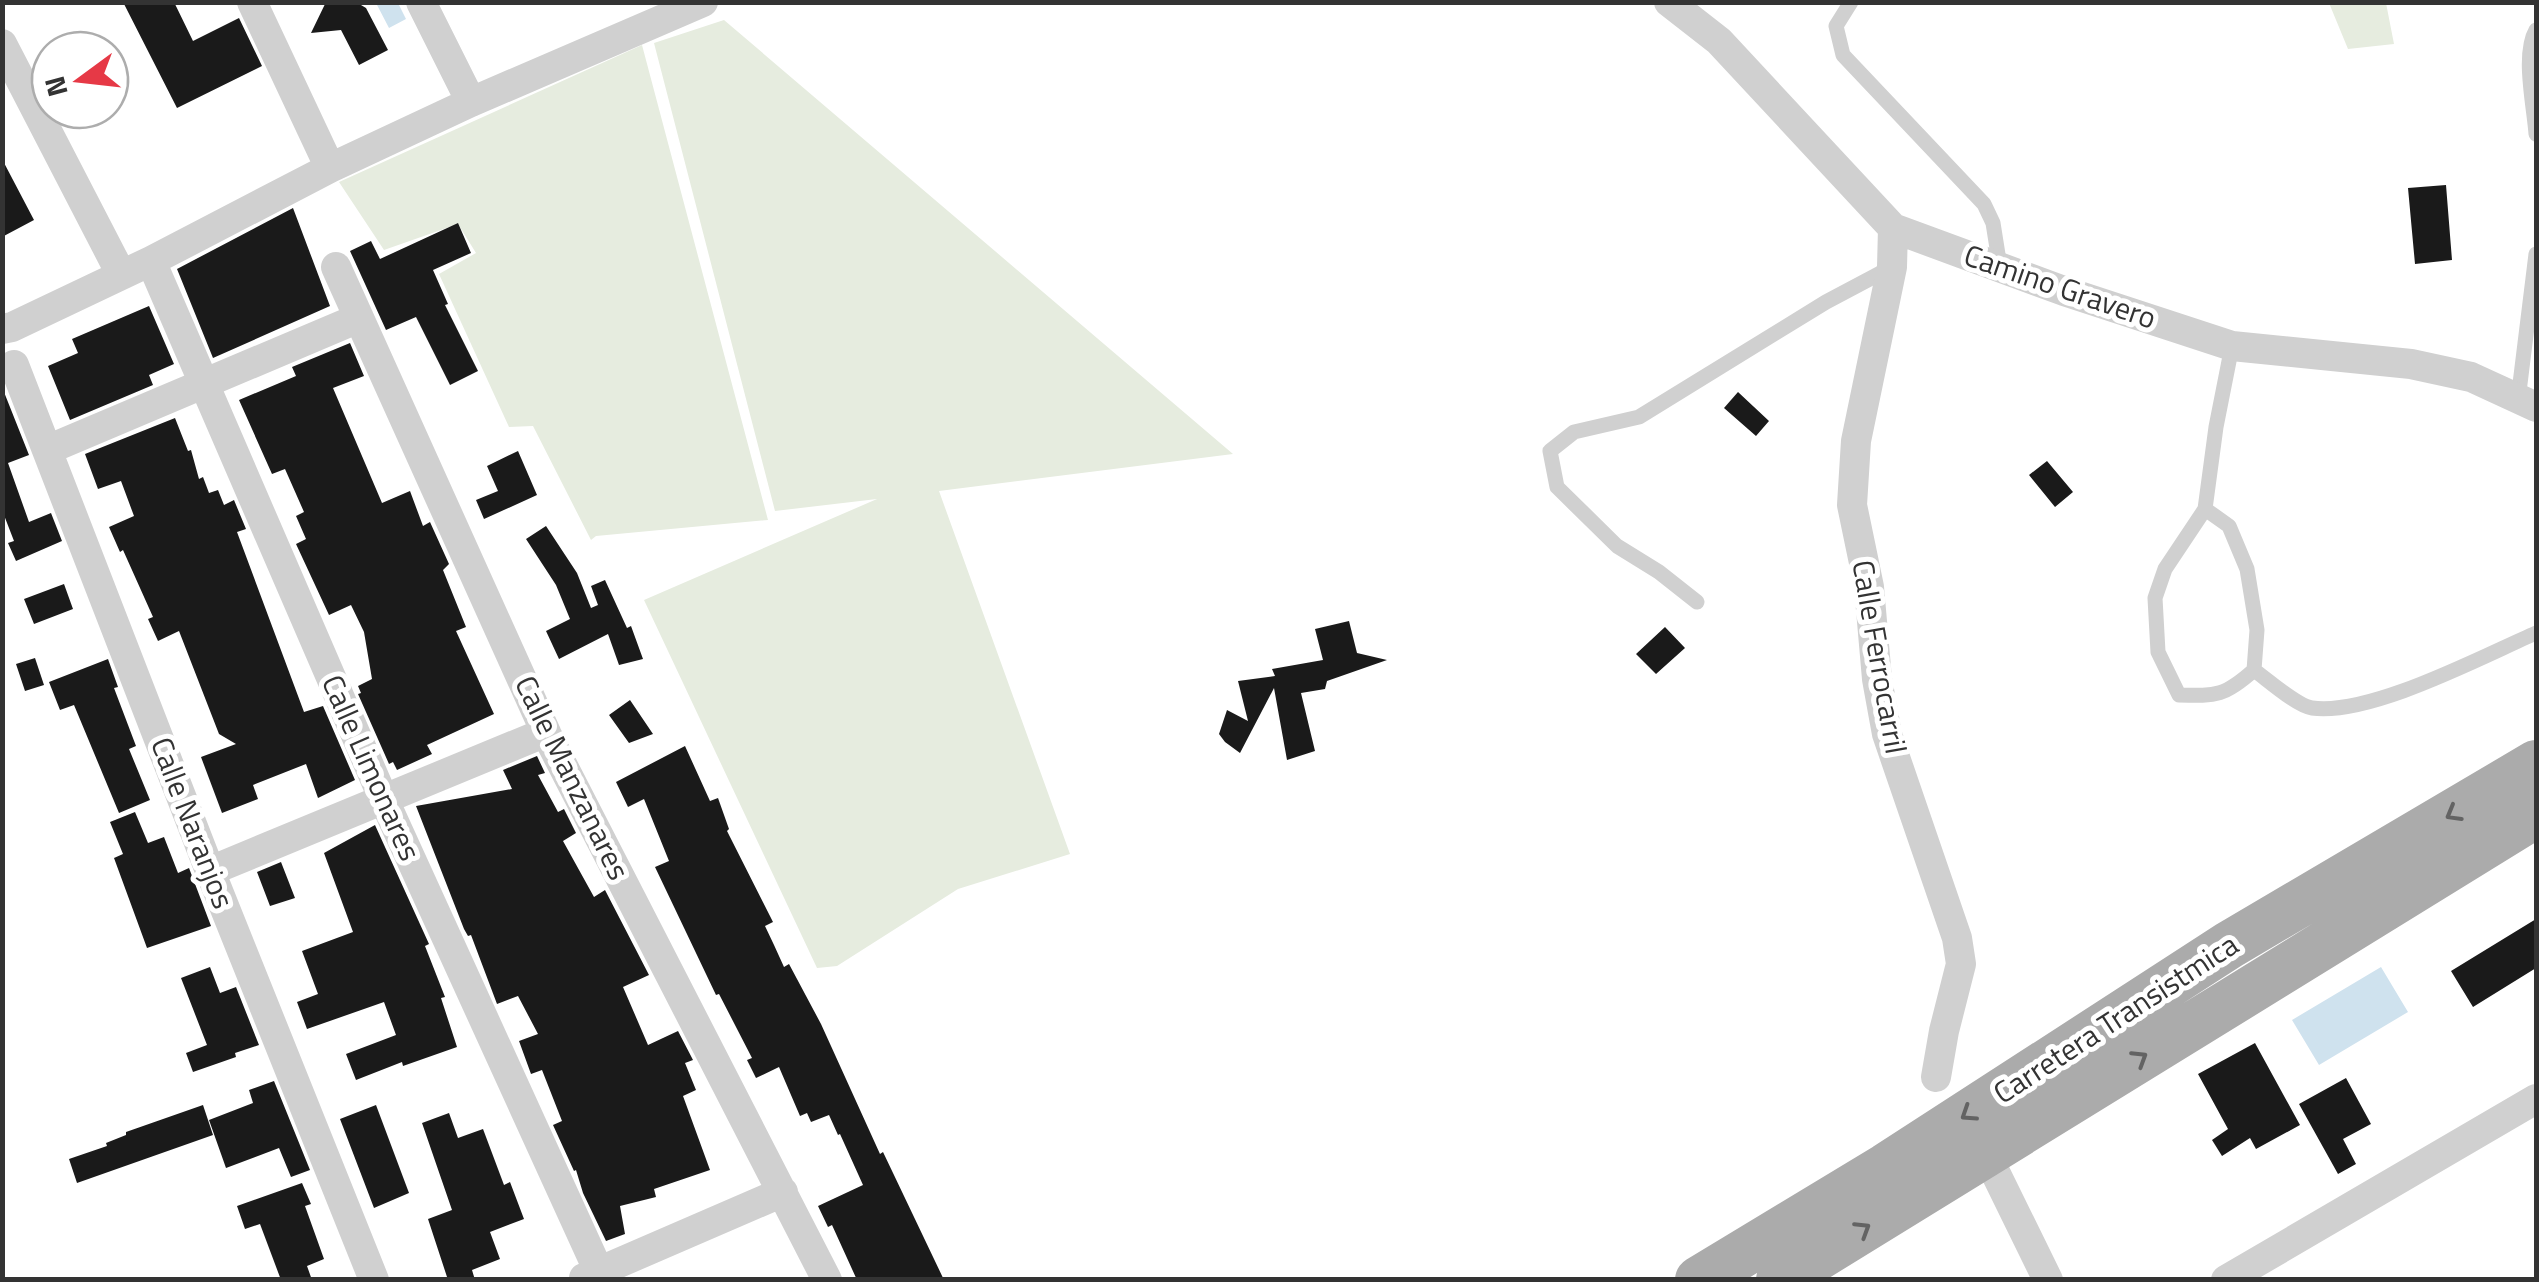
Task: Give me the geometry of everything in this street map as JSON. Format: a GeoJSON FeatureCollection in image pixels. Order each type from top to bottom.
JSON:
{"type":"FeatureCollection","features":[{"type":"Feature","properties":{"kind":"main road","name":"Carretera Transistmica"},"geometry":{"type":"LineString","coordinates":[[1699,1280],[1886,1168],[2229,945],[2536,764]]}},
{"type":"Feature","properties":{"kind":"main road","name":"Carretera Transistmica"},"geometry":{"type":"LineString","coordinates":[[1780,1280],[2536,814]]}},
{"type":"Feature","properties":{"kind":"street"},"geometry":{"type":"LineString","coordinates":[[252,2],[330,168]]}},
{"type":"Feature","properties":{"kind":"street"},"geometry":{"type":"LineString","coordinates":[[421,2],[472,102]]}},
{"type":"Feature","properties":{"kind":"street"},"geometry":{"type":"LineString","coordinates":[[2,329],[151,261],[330,168],[703,2]]}},
{"type":"Feature","properties":{"kind":"street","name":"Camino Gravero"},"geometry":{"type":"LineString","coordinates":[[1669,2],[1719,41],[1893,228],[2064,292],[2232,346],[2410,364],[2471,377],[2527,403]]}},
{"type":"Feature","properties":{"kind":"street"},"geometry":{"type":"LineString","coordinates":[[2,44],[121,274]]}},
{"type":"Feature","properties":{"kind":"street","name":"Calle Ferrocarril"},"geometry":{"type":"LineString","coordinates":[[1893,228],[1892,267],[1856,441],[1852,505],[1868,588],[1887,734],[1957,938],[1961,964],[1936,1078]]}},
{"type":"Feature","properties":{"kind":"street","name":"Calle Limonares"},"geometry":{"type":"LineString","coordinates":[[151,261],[589,1276]]}},
{"type":"Feature","properties":{"kind":"street","name":"Calle Manzanares"},"geometry":{"type":"LineString","coordinates":[[336,268],[548,734],[827,1280]]}},
{"type":"Feature","properties":{"kind":"street"},"geometry":{"type":"LineString","coordinates":[[47,450],[359,318]]}},
{"type":"Feature","properties":{"kind":"street","name":"Calle Naranjos"},"geometry":{"type":"LineString","coordinates":[[14,365],[374,1280]]}},
{"type":"Feature","properties":{"kind":"street"},"geometry":{"type":"LineString","coordinates":[[210,871],[548,734]]}},
{"type":"Feature","properties":{"kind":"street"},"geometry":{"type":"LineString","coordinates":[[2226,1280],[2536,1098]]}},
{"type":"Feature","properties":{"kind":"street"},"geometry":{"type":"LineString","coordinates":[[1996,1174],[2048,1280]]}},
{"type":"Feature","properties":{"kind":"street"},"geometry":{"type":"LineString","coordinates":[[589,1276],[783,1192]]}},
{"type":"Feature","properties":{"kind":"lane"},"geometry":{"type":"LineString","coordinates":[[1851,2],[1836,26],[1843,55],[1984,204],[1993,223],[2000,267]]}},
{"type":"Feature","properties":{"kind":"lane"},"geometry":{"type":"LineString","coordinates":[[2536,30],[2530,68],[2536,134]]}},
{"type":"Feature","properties":{"kind":"lane"},"geometry":{"type":"LineString","coordinates":[[2527,403],[2536,254]]}},
{"type":"Feature","properties":{"kind":"lane"},"geometry":{"type":"LineString","coordinates":[[1697,602],[1617,546],[1557,487],[1550,451],[1574,432],[1638,417],[1826,302],[1892,267]]}},
{"type":"Feature","properties":{"kind":"lane"},"geometry":{"type":"LineString","coordinates":[[2205,509],[2228,526],[2247,569],[2258,630],[2254,670],[2235,688],[2212,696],[2179,695],[2158,652],[2155,598],[2165,568],[2205,509],[2232,346]]}},
{"type":"Feature","properties":{"kind":"lane"},"geometry":{"type":"LineString","coordinates":[[2254,670],[2308,708],[2357,706],[2536,633]]}},
{"type":"Feature","properties":{"kind":"shaded area"},"geometry":{"type":"Polygon","coordinates":[[[2329,3],[2386,3],[2394,44],[2348,49],[2329,3]]]}},
{"type":"Feature","properties":{"kind":"shaded area"},"geometry":{"type":"Polygon","coordinates":[[[724,20],[1233,454],[939,491],[1070,854],[958,889],[837,966],[817,968],[644,600],[877,499],[775,511],[654,43],[724,20]]]}},
{"type":"Feature","properties":{"kind":"shaded area"},"geometry":{"type":"Polygon","coordinates":[[[642,45],[768,520],[596,536],[591,540],[533,426],[509,427],[439,274],[476,253],[458,224],[384,250],[339,182],[642,45]]]}},
{"type":"Feature","properties":{"kind":"water"},"geometry":{"type":"Polygon","coordinates":[[[376,3],[398,3],[406,19],[389,28],[376,3]]]}},
{"type":"Feature","properties":{"kind":"water"},"geometry":{"type":"Polygon","coordinates":[[[2381,967],[2408,1012],[2319,1065],[2292,1020],[2381,967]]]}},
{"type":"Feature","properties":{"kind":"building"},"geometry":{"type":"Polygon","coordinates":[[[123,2],[174,2],[193,41],[239,18],[262,66],[177,108],[123,2]]]}},
{"type":"Feature","properties":{"kind":"building"},"geometry":{"type":"Polygon","coordinates":[[[326,2],[356,2],[366,8],[388,50],[359,65],[341,30],[311,33],[326,2]]]}},
{"type":"Feature","properties":{"kind":"building"},"geometry":{"type":"Polygon","coordinates":[[[2,159],[34,220],[2,237],[2,159]]]}},
{"type":"Feature","properties":{"kind":"building"},"geometry":{"type":"Polygon","coordinates":[[[2446,185],[2452,260],[2415,264],[2408,188],[2446,185]]]}},
{"type":"Feature","properties":{"kind":"building"},"geometry":{"type":"Polygon","coordinates":[[[293,208],[330,306],[213,358],[177,269],[293,208]]]}},
{"type":"Feature","properties":{"kind":"building"},"geometry":{"type":"Polygon","coordinates":[[[458,223],[471,253],[433,270],[448,304],[445,305],[478,371],[450,385],[416,317],[386,330],[350,251],[371,241],[380,259],[458,223]]]}},
{"type":"Feature","properties":{"kind":"building"},"geometry":{"type":"Polygon","coordinates":[[[149,306],[174,364],[149,375],[153,385],[70,420],[48,366],[78,353],[72,339],[149,306]]]}},
{"type":"Feature","properties":{"kind":"building"},"geometry":{"type":"Polygon","coordinates":[[[350,343],[364,376],[333,388],[382,503],[410,491],[423,526],[430,522],[449,564],[443,570],[466,627],[456,631],[494,714],[427,745],[432,754],[397,770],[393,762],[389,764],[358,694],[358,686],[372,679],[364,632],[351,605],[329,615],[296,544],[306,539],[296,516],[304,512],[285,469],[272,474],[239,400],[296,376],[292,367],[350,343]]]}},
{"type":"Feature","properties":{"kind":"building"},"geometry":{"type":"Polygon","coordinates":[[[2,387],[29,455],[8,463],[29,522],[51,513],[62,541],[16,561],[8,543],[14,541],[2,510],[2,387]]]}},
{"type":"Feature","properties":{"kind":"building"},"geometry":{"type":"Polygon","coordinates":[[[1738,392],[1769,421],[1756,436],[1724,408],[1738,392]]]}},
{"type":"Feature","properties":{"kind":"building"},"geometry":{"type":"Polygon","coordinates":[[[175,418],[188,451],[191,450],[199,479],[203,477],[209,493],[218,490],[224,505],[234,500],[246,529],[237,532],[304,712],[323,706],[355,780],[318,798],[306,764],[253,785],[258,799],[222,813],[201,757],[236,744],[219,734],[179,631],[158,641],[148,619],[153,617],[109,527],[134,516],[121,481],[98,489],[85,454],[175,418]]]}},
{"type":"Feature","properties":{"kind":"building"},"geometry":{"type":"Polygon","coordinates":[[[518,451],[537,495],[484,519],[476,500],[498,491],[487,466],[518,451]]]}},
{"type":"Feature","properties":{"kind":"building"},"geometry":{"type":"Polygon","coordinates":[[[2047,461],[2073,492],[2055,507],[2029,475],[2047,461]]]}},
{"type":"Feature","properties":{"kind":"building"},"geometry":{"type":"Polygon","coordinates":[[[546,526],[577,573],[591,608],[598,605],[591,586],[605,580],[627,628],[631,626],[643,659],[619,665],[608,634],[559,659],[546,631],[570,619],[556,585],[526,539],[546,526]]]}},
{"type":"Feature","properties":{"kind":"building"},"geometry":{"type":"Polygon","coordinates":[[[64,584],[73,609],[34,624],[24,599],[64,584]]]}},
{"type":"Feature","properties":{"kind":"building"},"geometry":{"type":"Polygon","coordinates":[[[1349,621],[1357,653],[1387,660],[1327,681],[1325,689],[1301,693],[1315,751],[1287,760],[1274,688],[1240,753],[1225,742],[1219,734],[1227,710],[1248,721],[1238,681],[1275,676],[1272,669],[1323,660],[1315,629],[1349,621]]]}},
{"type":"Feature","properties":{"kind":"building"},"geometry":{"type":"Polygon","coordinates":[[[1665,627],[1685,648],[1656,674],[1636,654],[1665,627]]]}},
{"type":"Feature","properties":{"kind":"building"},"geometry":{"type":"Polygon","coordinates":[[[35,658],[44,685],[25,691],[16,664],[35,658]]]}},
{"type":"Feature","properties":{"kind":"building"},"geometry":{"type":"Polygon","coordinates":[[[108,659],[118,687],[114,688],[136,746],[129,749],[150,800],[119,813],[74,705],[60,710],[49,682],[108,659]]]}},
{"type":"Feature","properties":{"kind":"building"},"geometry":{"type":"Polygon","coordinates":[[[630,700],[653,734],[629,743],[609,715],[630,700]]]}},
{"type":"Feature","properties":{"kind":"building"},"geometry":{"type":"Polygon","coordinates":[[[685,746],[710,801],[718,798],[727,831],[773,922],[765,926],[784,967],[789,964],[821,1024],[880,1154],[883,1152],[944,1280],[857,1280],[832,1225],[828,1227],[818,1206],[863,1185],[840,1134],[829,1115],[811,1122],[807,1113],[800,1116],[779,1067],[756,1078],[747,1060],[752,1058],[719,994],[716,995],[655,867],[669,861],[644,799],[628,807],[616,782],[685,746]]]}},
{"type":"Feature","properties":{"kind":"building"},"geometry":{"type":"Polygon","coordinates":[[[537,756],[545,773],[538,775],[558,812],[564,809],[576,833],[563,841],[594,897],[605,890],[649,975],[623,987],[648,1045],[678,1031],[693,1060],[685,1063],[696,1090],[683,1096],[710,1170],[654,1189],[656,1197],[620,1206],[625,1234],[606,1241],[553,1125],[562,1121],[542,1070],[531,1074],[519,1041],[538,1034],[518,996],[497,1004],[416,806],[512,789],[503,770],[537,756]]]}},
{"type":"Feature","properties":{"kind":"building"},"geometry":{"type":"Polygon","coordinates":[[[135,812],[148,843],[164,837],[178,873],[189,868],[211,926],[147,948],[114,858],[123,854],[110,822],[135,812]]]}},
{"type":"Feature","properties":{"kind":"building"},"geometry":{"type":"Polygon","coordinates":[[[375,825],[429,944],[425,946],[445,997],[441,998],[457,1047],[356,1080],[346,1054],[396,1035],[384,1002],[307,1029],[297,1002],[318,994],[302,951],[353,932],[324,853],[375,825]]]}},
{"type":"Feature","properties":{"kind":"building"},"geometry":{"type":"Polygon","coordinates":[[[281,862],[295,898],[270,906],[257,872],[281,862]]]}},
{"type":"Feature","properties":{"kind":"building"},"geometry":{"type":"Polygon","coordinates":[[[2536,919],[2536,968],[2473,1007],[2451,971],[2536,919]]]}},
{"type":"Feature","properties":{"kind":"building"},"geometry":{"type":"Polygon","coordinates":[[[210,967],[220,993],[236,987],[259,1045],[193,1072],[186,1053],[207,1045],[181,978],[210,967]]]}},
{"type":"Feature","properties":{"kind":"building"},"geometry":{"type":"Polygon","coordinates":[[[2255,1043],[2300,1125],[2256,1149],[2250,1138],[2222,1156],[2212,1140],[2228,1129],[2198,1074],[2255,1043]]]}},
{"type":"Feature","properties":{"kind":"building"},"geometry":{"type":"Polygon","coordinates":[[[2346,1078],[2371,1124],[2343,1139],[2356,1164],[2338,1174],[2299,1104],[2346,1078]]]}},
{"type":"Feature","properties":{"kind":"building"},"geometry":{"type":"Polygon","coordinates":[[[274,1081],[310,1170],[291,1177],[279,1148],[226,1168],[209,1120],[253,1103],[249,1090],[274,1081]]]}},
{"type":"Feature","properties":{"kind":"building"},"geometry":{"type":"Polygon","coordinates":[[[203,1105],[213,1135],[77,1183],[69,1159],[107,1146],[106,1143],[126,1132],[203,1105]]]}},
{"type":"Feature","properties":{"kind":"building"},"geometry":{"type":"Polygon","coordinates":[[[376,1105],[409,1193],[374,1208],[340,1119],[376,1105]]]}},
{"type":"Feature","properties":{"kind":"building"},"geometry":{"type":"Polygon","coordinates":[[[449,1113],[458,1138],[483,1129],[504,1185],[510,1182],[524,1219],[490,1232],[500,1259],[472,1270],[475,1280],[448,1280],[428,1219],[452,1210],[422,1123],[449,1113]]]}},
{"type":"Feature","properties":{"kind":"building"},"geometry":{"type":"Polygon","coordinates":[[[302,1183],[311,1204],[305,1206],[324,1259],[307,1266],[312,1280],[281,1280],[260,1224],[245,1229],[237,1206],[302,1183]]]}}]}
